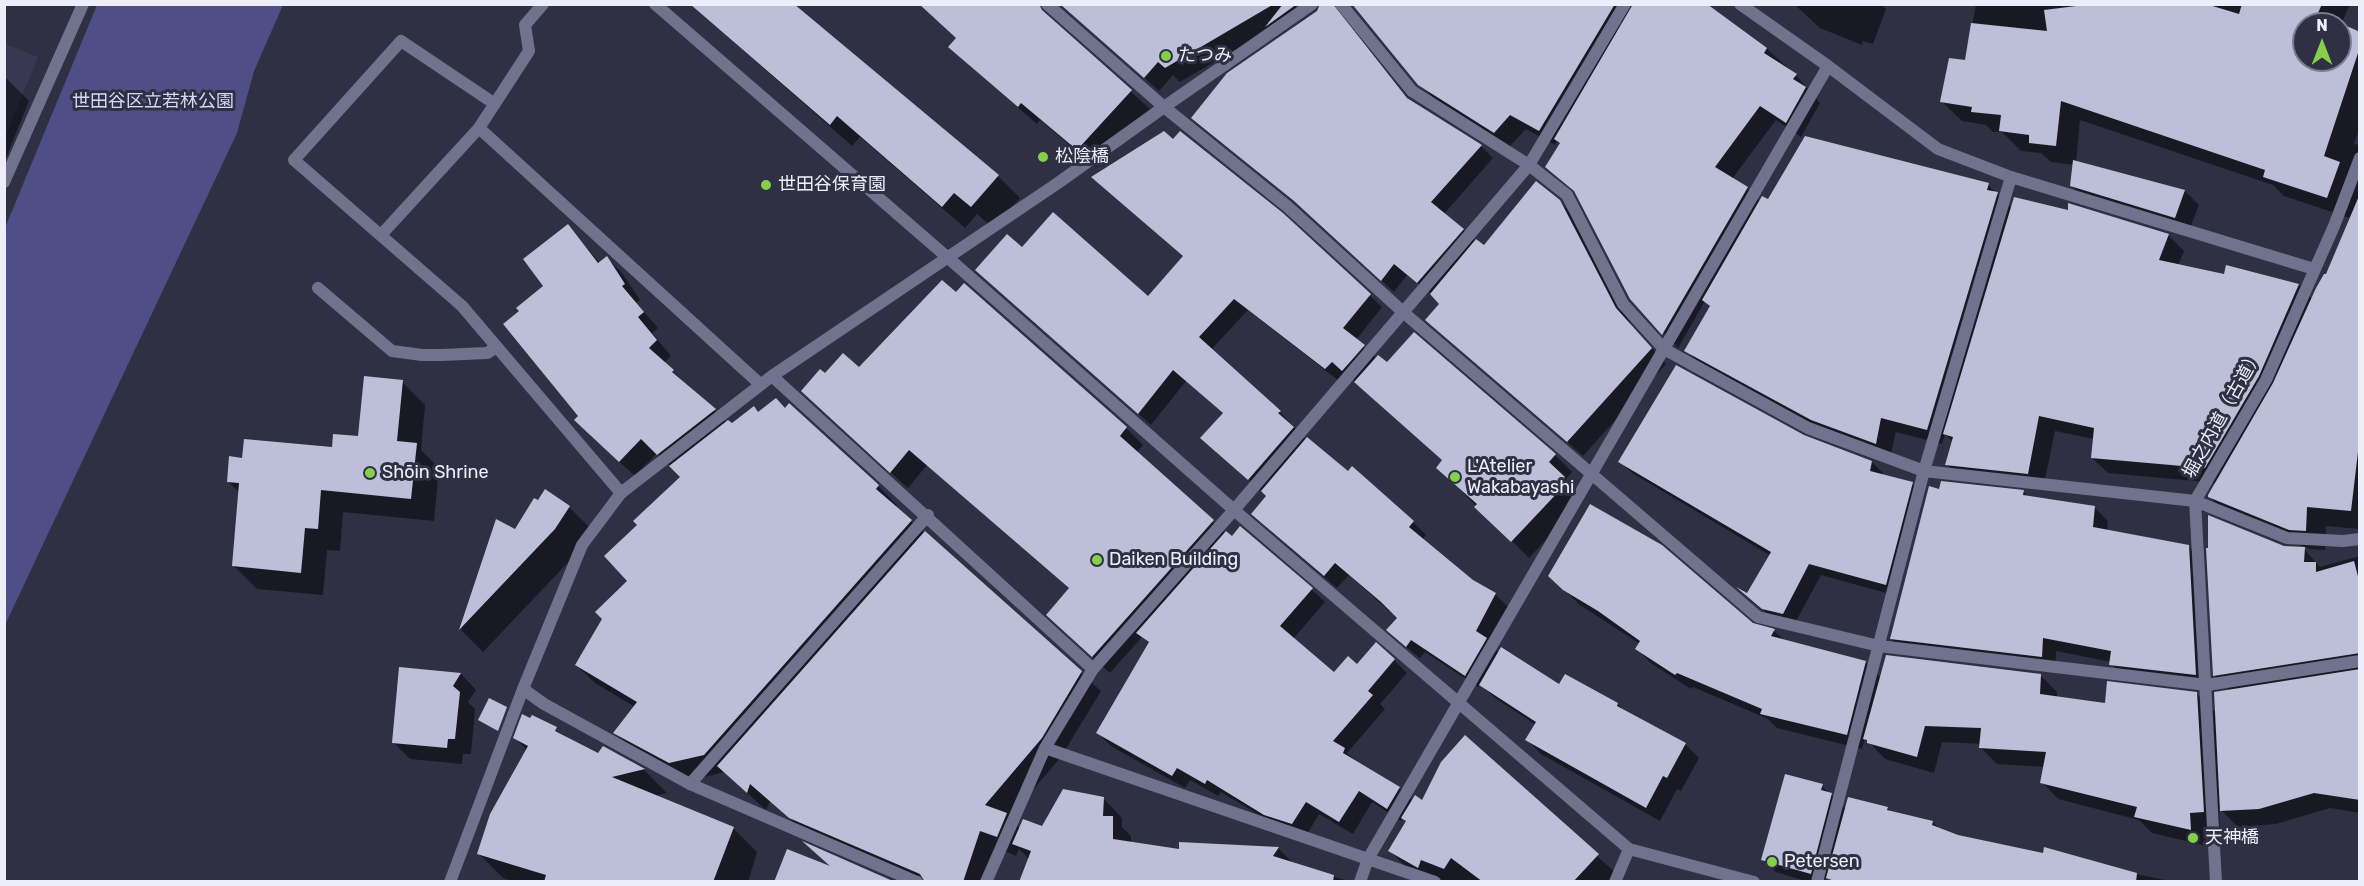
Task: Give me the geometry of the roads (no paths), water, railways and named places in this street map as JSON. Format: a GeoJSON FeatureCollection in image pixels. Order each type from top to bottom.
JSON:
{"type":"FeatureCollection","features":[{"type":"Feature","properties":{"kind":"street"},"geometry":{"type":"LineString","coordinates":[[4,182],[83,4]]}},
{"type":"Feature","properties":{"kind":"street"},"geometry":{"type":"LineString","coordinates":[[381,235],[479,128],[529,51],[525,25],[543,4]]}},
{"type":"Feature","properties":{"kind":"street"},"geometry":{"type":"LineString","coordinates":[[655,4],[1234,510],[1629,849],[1754,882]]}},
{"type":"Feature","properties":{"kind":"street"},"geometry":{"type":"LineString","coordinates":[[1047,4],[1164,107],[1288,207],[1404,312],[1758,617],[1879,646],[2207,686],[2360,661]]}},
{"type":"Feature","properties":{"kind":"street"},"geometry":{"type":"LineString","coordinates":[[450,882],[523,689],[582,545],[621,493],[705,430],[760,384],[1058,183],[1312,4]]}},
{"type":"Feature","properties":{"kind":"street"},"geometry":{"type":"LineString","coordinates":[[1341,4],[1412,91],[1529,165],[1567,195],[1623,304],[1664,349],[1808,428],[1924,471],[2195,501],[2287,538],[2343,541],[2360,539]]}},
{"type":"Feature","properties":{"kind":"street"},"geometry":{"type":"LineString","coordinates":[[986,882],[1045,748],[1093,669],[1234,510],[1529,165],[1625,4]]}},
{"type":"Feature","properties":{"kind":"street"},"geometry":{"type":"LineString","coordinates":[[1740,4],[1753,9],[1938,149],[2011,177],[2314,269]]}},
{"type":"Feature","properties":{"kind":"street"},"geometry":{"type":"LineString","coordinates":[[495,104],[401,41],[294,160],[462,306],[621,493]]}},
{"type":"Feature","properties":{"kind":"street"},"geometry":{"type":"LineString","coordinates":[[1360,882],[1368,860],[1457,702],[1828,66]]}},
{"type":"Feature","properties":{"kind":"street"},"geometry":{"type":"LineString","coordinates":[[479,128],[760,384]]}},
{"type":"Feature","properties":{"kind":"street","name":"堀之内道（古道）"},"geometry":{"type":"LineString","coordinates":[[2216,882],[2207,686],[2195,501],[2266,380],[2360,158]]}},
{"type":"Feature","properties":{"kind":"street"},"geometry":{"type":"LineString","coordinates":[[1817,882],[1924,471],[2011,177]]}},
{"type":"Feature","properties":{"kind":"street"},"geometry":{"type":"LineString","coordinates":[[318,288],[392,351],[441,355],[487,353],[496,347]]}},
{"type":"Feature","properties":{"kind":"street"},"geometry":{"type":"LineString","coordinates":[[772,376],[928,515],[1093,669]]}},
{"type":"Feature","properties":{"kind":"street"},"geometry":{"type":"LineString","coordinates":[[690,784],[928,515]]}},
{"type":"Feature","properties":{"kind":"street"},"geometry":{"type":"LineString","coordinates":[[523,689],[544,704],[690,784],[917,882]]}},
{"type":"Feature","properties":{"kind":"street"},"geometry":{"type":"LineString","coordinates":[[1045,748],[1435,882]]}},
{"type":"Feature","properties":{"kind":"street"},"geometry":{"type":"LineString","coordinates":[[1615,882],[1629,849]]}},
{"type":"Feature","properties":{"kind":"place","name":"たつみ"},"geometry":{"type":"Point","coordinates":[1166,56]}},
{"type":"Feature","properties":{"kind":"place","name":"松陰橋"},"geometry":{"type":"Point","coordinates":[1043,157]}},
{"type":"Feature","properties":{"kind":"place","name":"世田谷保育園"},"geometry":{"type":"Point","coordinates":[766,185]}},
{"type":"Feature","properties":{"kind":"place","name":"Shōin Shrine"},"geometry":{"type":"Point","coordinates":[370,473]}},
{"type":"Feature","properties":{"kind":"place","name":"L'Atelier Wakabayashi"},"geometry":{"type":"Point","coordinates":[1455,477]}},
{"type":"Feature","properties":{"kind":"place","name":"Daiken Building"},"geometry":{"type":"Point","coordinates":[1097,560]}},
{"type":"Feature","properties":{"kind":"place","name":"天神橋"},"geometry":{"type":"Point","coordinates":[2193,838]}},
{"type":"Feature","properties":{"kind":"place","name":"Petersen"},"geometry":{"type":"Point","coordinates":[1772,862]}},
{"type":"Feature","properties":{"kind":"park label","name":"世田谷区立若林公園"},"geometry":{"type":"Point","coordinates":[153,102]}}]}
